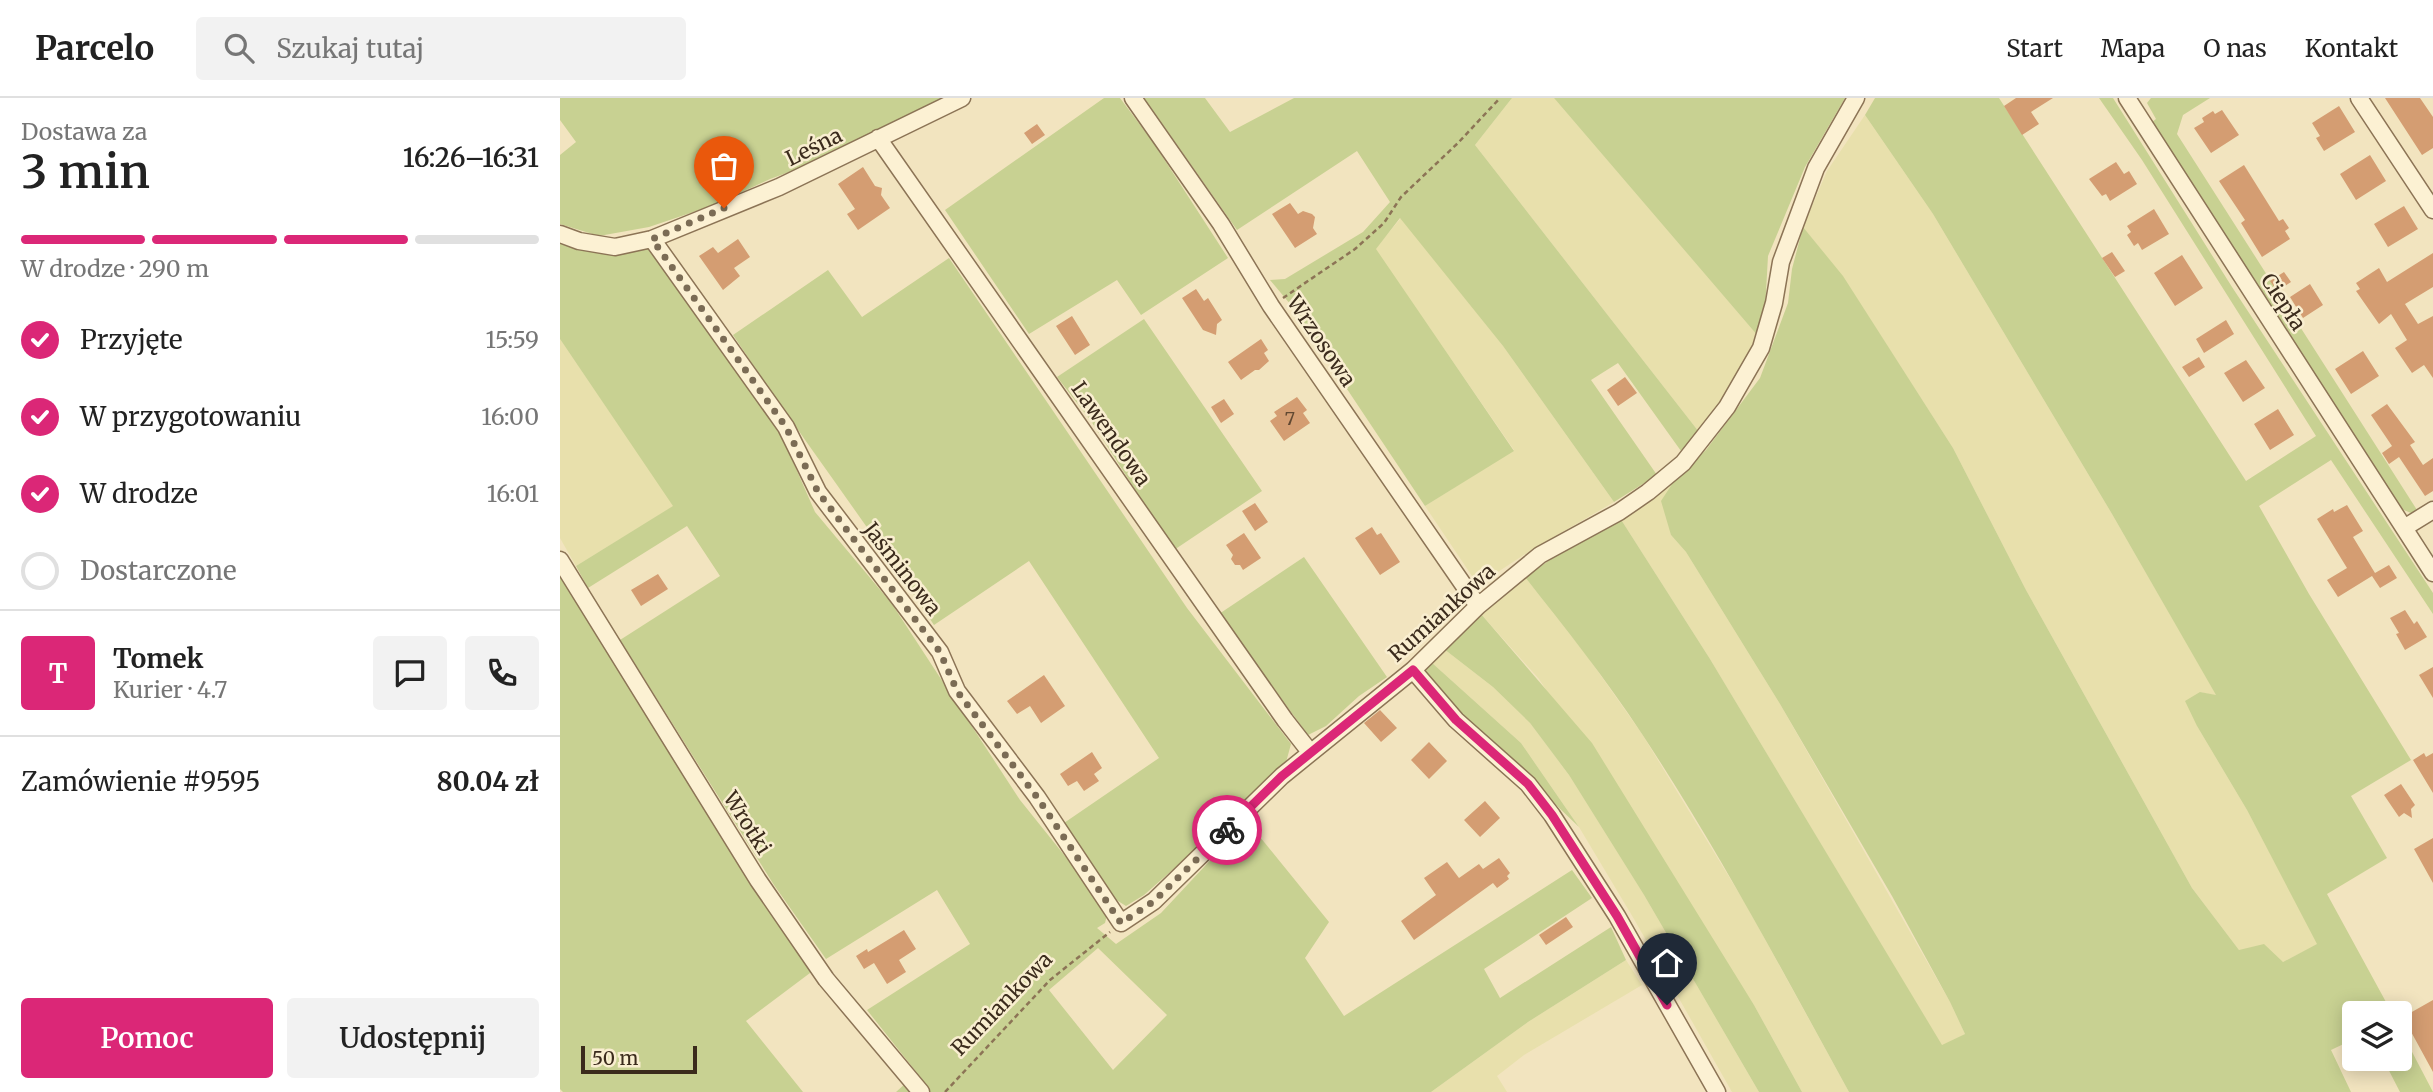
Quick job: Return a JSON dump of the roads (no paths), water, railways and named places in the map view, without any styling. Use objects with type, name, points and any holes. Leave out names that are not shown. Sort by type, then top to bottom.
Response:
[{"type":"street","name":"Leśna","points":[[560,234],[579,242],[615,247],[652,239],[779,187],[962,98]]},
{"type":"street","name":"Wrzosowa","points":[[1133,98],[1221,224],[1271,306],[1478,606]]},
{"type":"street","name":"Rumiankowa","points":[[1121,923],[1154,901],[1282,776],[1413,670],[1478,606],[1539,555],[1619,512],[1683,463],[1727,408],[1761,348],[1774,303],[1780,262],[1816,168],[1856,98]]},
{"type":"street","name":"Ciepła","points":[[2127,98],[2433,573]]},
{"type":"street","points":[[2358,98],[2433,210]]},
{"type":"street","name":"Lawendowa","points":[[878,138],[1310,752]]},
{"type":"street","name":"Jaśminowa","points":[[652,239],[786,427],[818,492],[940,652],[957,691],[1037,797],[1121,923]]},
{"type":"street","points":[[2404,528],[2433,510]]},
{"type":"street","name":"Wrotki","points":[[560,560],[790,928],[826,979],[921,1092]]},
{"type":"street","points":[[1413,670],[1456,720],[1528,784],[1552,815],[1617,916],[1717,1092]]}]
